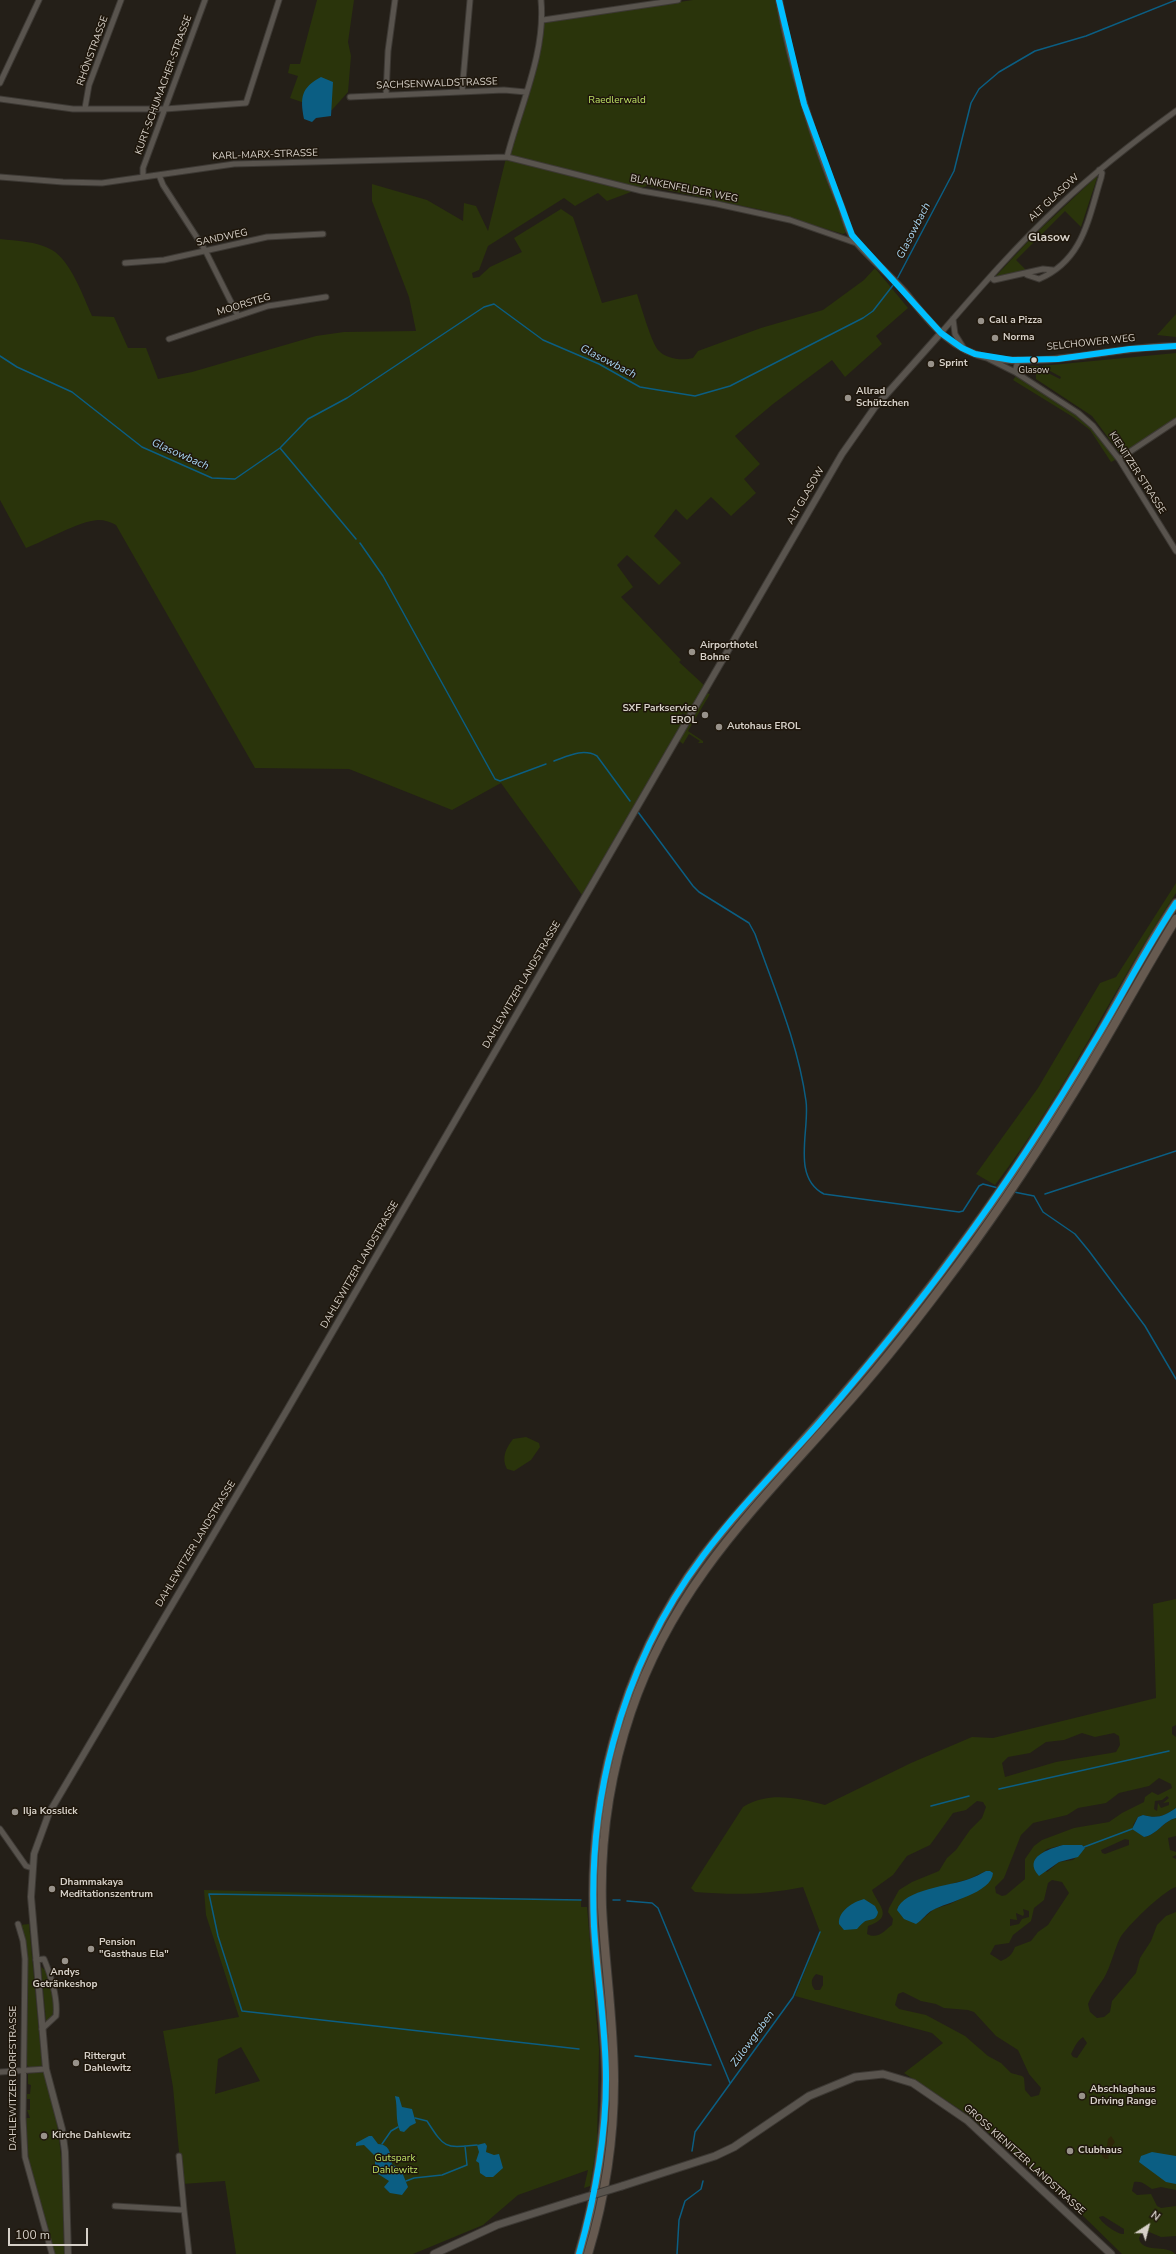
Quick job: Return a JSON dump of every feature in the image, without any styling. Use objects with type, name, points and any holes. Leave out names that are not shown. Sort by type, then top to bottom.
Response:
[{"type":"highway","points":[[579,2254],[596,2188],[605,2110],[604,2028],[594,1926],[593,1878],[596,1835],[607,1765],[630,1689],[661,1623],[701,1558],[751,1498],[888,1342],[938,1277],[1006,1183],[1059,1100],[1176,903]]},
{"type":"highway","points":[[588,2254],[602,2201],[608,2166],[614,2091],[613,2040],[602,1903],[603,1856],[606,1819],[621,1745],[643,1680],[674,1616],[710,1562],[741,1522],[841,1411],[896,1346],[943,1285],[1005,1199],[1069,1101],[1176,919]]},
{"type":"main road","name":"GROSS KIENITZER LANDSTRASSE","points":[[434,2254],[497,2225],[715,2156],[734,2147],[809,2096],[855,2077],[883,2074],[913,2083],[967,2120],[1111,2254]]},
{"type":"street","points":[[0,83],[39,0]]},
{"type":"street","name":"RHÖNSTRASSE","points":[[85,108],[89,85],[121,0]]},
{"type":"street","name":"KURT-SCHUMACHER-STRASSE","points":[[143,177],[143,168],[205,0]]},
{"type":"street","points":[[0,99],[73,108],[165,109],[246,103],[279,0]]},
{"type":"street","points":[[386,94],[388,51],[395,0]]},
{"type":"street","points":[[462,92],[470,0]]},
{"type":"street","points":[[507,157],[539,46],[543,20],[541,0]]},
{"type":"street","points":[[543,20],[678,0]]},
{"type":"street","points":[[779,0],[805,110],[832,184],[856,242],[898,284],[940,334]]},
{"type":"street","name":"SACHSENWALDSTRASSE","points":[[350,97],[386,94],[504,90],[526,92]]},
{"type":"street","name":"ALT GLASOW","points":[[671,748],[844,451],[875,407],[1030,234],[1099,170],[1176,111]]},
{"type":"street","name":"BLANKENFELDER WEG","points":[[507,157],[642,191],[717,204],[783,218],[816,227],[856,242]]},
{"type":"street","name":"KARL-MARX-STRASSE","points":[[0,177],[69,183],[102,183],[234,164],[507,157]]},
{"type":"street","points":[[991,277],[994,280],[1027,274],[1039,279],[1048,275],[1071,256],[1083,235],[1101,178],[1102,173],[1099,170]]},
{"type":"street","points":[[159,175],[162,185],[205,250],[238,316]]},
{"type":"street","name":"SANDWEG","points":[[125,263],[164,260],[267,237],[323,234]]},
{"type":"street","name":"MOORSTEG","points":[[169,339],[268,306],[326,297]]},
{"type":"street","points":[[954,319],[955,334],[963,347]]},
{"type":"street","name":"SELCHOWER WEG","points":[[940,334],[963,347],[987,357],[1018,360],[1176,346]]},
{"type":"street","name":"KIENITZER STRASSE","points":[[987,357],[1015,372],[1088,420],[1119,459],[1176,551]]},
{"type":"street","points":[[1015,372],[1018,360]]},
{"type":"street","points":[[1119,459],[1176,421]]},
{"type":"street","name":"DAHLEWITZER LANDSTRASSE","points":[[32,1868],[43,1825],[61,1790],[287,1410],[671,748]]},
{"type":"street","points":[[0,1829],[26,1866],[32,1868],[31,1898],[46,2069],[64,2140],[68,2254]]},
{"type":"street","name":"DAHLEWITZER DORFSTRASSE","points":[[18,1924],[24,1949],[25,2157],[52,2254]]},
{"type":"street","points":[[36,1960],[44,1959],[50,1972],[57,2008],[56,2016],[42,2029]]},
{"type":"street","points":[[0,2072],[46,2069]]},
{"type":"street","points":[[178,2156],[189,2254]]},
{"type":"street","points":[[115,2206],[184,2210]]},
{"type":"green space","points":[[317,0],[354,0],[348,42],[351,56],[348,92],[332,110],[325,110],[290,98],[298,76],[288,73],[290,64],[300,64]]},
{"type":"green space","name":"Raedlerwald","points":[[693,0],[777,0],[786,44],[847,226],[847,232],[843,234],[762,210],[647,186],[607,201],[598,193],[575,206],[564,198],[488,246],[479,270],[472,273],[473,278],[479,277],[490,267],[522,252],[514,238],[561,209],[573,217],[602,303],[637,294],[655,346],[661,353],[670,357],[679,359],[693,358],[698,351],[761,328],[823,310],[864,280],[875,268],[908,308],[876,336],[882,344],[845,377],[832,360],[773,404],[735,436],[760,464],[744,479],[756,493],[731,516],[711,497],[687,520],[676,509],[654,536],[681,563],[659,585],[627,555],[617,565],[633,587],[621,597],[681,660],[679,662],[705,686],[687,716],[683,713],[679,719],[682,723],[582,895],[501,783],[452,810],[349,769],[255,768],[116,525],[103,520],[90,521],[72,527],[26,548],[0,500],[0,239],[40,245],[59,255],[71,270],[92,316],[114,317],[128,348],[146,348],[158,379],[192,372],[316,336],[344,332],[416,331],[409,297],[372,201],[372,184],[427,200],[463,221],[464,203],[476,206],[488,231],[506,158],[545,21]]},
{"type":"green space","points":[[1098,175],[1081,227],[1065,211],[1016,260],[1027,271],[999,277],[996,276],[1034,235]]},
{"type":"green space","points":[[1176,314],[1176,337],[1157,335]]},
{"type":"green space","points":[[1176,353],[1176,418],[1125,454],[1119,452],[1092,416],[1036,379],[1036,373],[1030,370],[1030,366],[1039,366],[1040,369],[1060,379],[1061,377],[1041,366]]},
{"type":"green space","points":[[1016,376],[1076,414],[1092,427],[1117,459],[1111,462],[1090,430],[1073,417],[1013,380]]},
{"type":"green space","points":[[706,693],[710,694],[688,731],[703,741],[703,743],[698,743],[700,741],[689,734],[683,744],[678,740]]},
{"type":"green space","points":[[1176,883],[1176,893],[1131,966],[1066,1078],[1020,1150],[995,1185],[976,1174],[1038,1088],[1100,983],[1116,977]]},
{"type":"green space","points":[[526,1437],[539,1443],[540,1447],[531,1460],[514,1471],[507,1469],[504,1457],[508,1446],[513,1439]]},
{"type":"green space","points":[[1176,1599],[1176,1725],[1172,1727],[1172,1734],[1176,1737],[1176,1808],[1157,1817],[1143,1815],[1138,1817],[1133,1825],[1144,1837],[1153,1834],[1167,1822],[1176,1818],[1176,1836],[1168,1838],[1170,1850],[1176,1852],[1176,1855],[1172,1857],[1176,1859],[1176,1887],[1154,1902],[1137,1918],[1120,1938],[1104,1978],[1088,2004],[1090,2012],[1097,2018],[1104,2017],[1110,2012],[1112,2001],[1136,1973],[1140,1958],[1151,1941],[1157,1925],[1166,1916],[1176,1912],[1176,2190],[1161,2187],[1152,2189],[1140,2182],[1134,2182],[1132,2191],[1137,2195],[1151,2194],[1157,2206],[1161,2208],[1176,2206],[1176,2236],[1161,2237],[1147,2231],[1141,2234],[1139,2238],[1144,2246],[1171,2251],[1175,2254],[1122,2254],[1073,2206],[967,2114],[904,2073],[943,2043],[932,2033],[795,1996],[820,1932],[803,1887],[775,1892],[736,1894],[695,1892],[691,1888],[743,1807],[753,1802],[773,1797],[784,1797],[825,1805],[911,1763],[972,1737],[993,1738],[1156,1698],[1153,1604]],"holes":[[[1082,1733],[1095,1737],[1114,1733],[1119,1736],[1120,1745],[1116,1752],[1056,1762],[1005,1777],[1002,1763],[1008,1757],[1030,1753],[1046,1742],[1064,1740]],[[1159,1778],[1171,1784],[1172,1788],[1158,1795],[1152,1792],[1145,1797],[1144,1802],[1122,1813],[1109,1822],[1074,1828],[1042,1840],[1034,1846],[1025,1859],[1025,1879],[1006,1895],[1002,1896],[996,1893],[995,1887],[1004,1878],[1021,1835],[1033,1823],[1067,1815],[1078,1808],[1106,1803],[1119,1793],[1149,1786]],[[1167,1796],[1169,1798],[1163,1803],[1169,1802],[1169,1805],[1161,1808],[1158,1803],[1157,1811],[1154,1809],[1155,1801],[1162,1800]],[[977,1801],[983,1802],[986,1807],[982,1818],[970,1830],[956,1850],[947,1858],[939,1871],[912,1882],[899,1890],[888,1912],[893,1919],[892,1925],[878,1935],[871,1936],[867,1934],[868,1926],[881,1919],[883,1915],[872,1890],[893,1875],[907,1856],[930,1845],[953,1813],[966,1810]],[[1125,1839],[1129,1840],[1129,1845],[1105,1854],[1102,1853],[1101,1850]],[[1063,1845],[1082,1845],[1085,1848],[1073,1860],[1059,1862],[1047,1872],[1035,1859],[1047,1849]],[[986,1871],[970,1894],[950,1904],[934,1909],[919,1922],[915,1894],[969,1879]],[[1052,1880],[1062,1882],[1069,1893],[1048,1925],[1038,1932],[1031,1941],[1015,1947],[1011,1954],[1003,1960],[1001,1961],[990,1954],[995,1945],[1009,1943],[1013,1935],[1031,1921],[1034,1908],[1044,1900],[1048,1883]],[[1023,1909],[1029,1911],[1029,1917],[1022,1919],[1019,1924],[1010,1926],[1010,1919],[1017,1920],[1016,1913],[1023,1916]],[[816,1974],[823,1976],[823,1985],[820,1990],[815,1990],[812,1986],[812,1980]],[[903,1992],[921,2001],[936,2004],[944,2008],[974,2012],[996,2036],[1018,2050],[1029,2074],[1041,2088],[1039,2095],[1031,2097],[1025,2090],[1024,2078],[1022,2076],[1011,2073],[1001,2063],[988,2056],[965,2036],[926,2015],[899,2009],[895,2005],[898,1994]],[[1083,2037],[1087,2043],[1077,2058],[1073,2057],[1071,2054],[1077,2043]],[[1103,2216],[1124,2229],[1124,2234],[1121,2234],[1102,2222],[1099,2217]]]},
{"type":"green space","name":"Gutspark Dahlewitz","points":[[204,1890],[581,1900],[581,1907],[587,1907],[599,2049],[597,2143],[590,2186],[584,2188],[588,2170],[518,2195],[483,2225],[413,2254],[236,2254],[225,2181],[182,2184],[173,2087],[163,2031],[239,2017],[206,1915]],"holes":[[[241,2047],[260,2081],[215,2094],[218,2059]]]},
{"type":"green space","points":[[29,1924],[42,2065],[39,2067],[30,2068],[26,2064],[26,1989],[20,1925]]},
{"type":"green space","points":[[41,1967],[48,1972],[55,2006],[51,2019],[46,2021]]},
{"type":"green space","points":[[43,2071],[50,2093],[59,2138],[63,2184],[64,2254],[54,2254],[29,2167],[26,2118],[30,2118],[27,2110],[30,2110],[30,2099],[27,2099],[27,2094],[30,2094],[31,2085],[28,2084],[28,2074]]},
{"type":"sand","points":[[1111,2136],[1115,2142],[1110,2149],[1108,2159],[1105,2159],[1102,2156],[1102,2150],[1107,2147],[1108,2139]]},
{"type":"water","points":[[321,77],[333,82],[331,116],[316,118],[312,122],[304,119],[302,99],[309,85]]},
{"type":"water","points":[[1176,1808],[1176,1818],[1167,1822],[1149,1836],[1144,1837],[1132,1829],[1138,1817],[1143,1815],[1157,1817]]},
{"type":"water","points":[[1063,1845],[1082,1845],[1085,1848],[1078,1857],[1059,1862],[1039,1876],[1035,1869],[1035,1859],[1039,1855],[1051,1849]]},
{"type":"water","points":[[986,1871],[993,1873],[991,1880],[985,1886],[968,1896],[931,1911],[916,1924],[904,1919],[897,1910],[901,1903],[908,1897],[928,1889],[969,1879]]},
{"type":"water","points":[[864,1899],[875,1906],[878,1912],[876,1917],[864,1922],[857,1929],[844,1930],[839,1924],[841,1915],[855,1902]]},
{"type":"water","points":[[395,2096],[399,2097],[402,2107],[412,2109],[416,2123],[404,2132],[400,2131],[398,2127]]},
{"type":"water","points":[[369,2136],[372,2136],[378,2144],[388,2148],[392,2164],[402,2172],[408,2187],[402,2195],[390,2193],[384,2187],[389,2181],[375,2172],[375,2156],[364,2145],[356,2146],[356,2143]]},
{"type":"water","points":[[485,2143],[487,2146],[486,2152],[494,2155],[499,2154],[503,2168],[493,2177],[486,2177],[480,2173],[479,2163],[476,2161],[479,2152],[477,2145]]},
{"type":"water","points":[[1152,2152],[1176,2156],[1176,2184],[1166,2182],[1139,2162],[1141,2156]]},
{"type":"waterway","name":"Glasowbach","points":[[896,281],[954,171],[971,103],[979,89],[999,72],[1035,51],[1086,36],[1176,0]]},
{"type":"waterway","name":"Glasowbach","points":[[0,356],[17,367],[72,392],[142,447],[212,478],[235,479],[280,448],[308,419],[347,398],[484,307],[494,304],[543,340],[599,364],[640,387],[695,396],[730,386],[863,318],[873,311],[894,284]]},
{"type":"waterway","points":[[280,448],[356,539]]},
{"type":"waterway","points":[[360,543],[383,576],[495,779],[500,781],[546,764]]},
{"type":"waterway","points":[[554,761],[570,755],[581,753],[597,756],[630,801]]},
{"type":"waterway","points":[[638,812],[693,886],[699,892],[749,923],[755,934],[785,1016],[802,1079],[807,1113],[804,1152],[805,1165],[808,1176],[814,1186],[824,1194],[959,1212],[963,1211],[979,1186],[983,1184],[998,1188]]},
{"type":"waterway","points":[[1045,1194],[1176,1151]]},
{"type":"waterway","points":[[1014,1192],[1034,1196],[1043,1212],[1075,1234],[1145,1326],[1176,1379]]},
{"type":"waterway","points":[[999,1789],[1169,1751]]},
{"type":"waterway","points":[[931,1806],[969,1796]]},
{"type":"waterway","points":[[1084,1847],[1132,1829]]},
{"type":"waterway","points":[[579,2049],[242,2011],[218,1936],[209,1894],[581,1900]]},
{"type":"waterway","points":[[613,1900],[620,1900]]},
{"type":"waterway","points":[[627,1901],[652,1903],[658,1908],[730,2083]]},
{"type":"waterway","name":"Zülowgraben","points":[[692,2151],[695,2132],[793,1997],[820,1932]]},
{"type":"waterway","points":[[635,2056],[711,2065]]},
{"type":"waterway","points":[[415,2118],[427,2121],[442,2142],[447,2145],[477,2145]]},
{"type":"waterway","points":[[382,2144],[391,2131],[398,2127]]},
{"type":"waterway","points":[[406,2181],[414,2178],[442,2175],[467,2165],[465,2146]]},
{"type":"waterway","name":"Zülowgraben","points":[[677,2254],[679,2220],[685,2201],[701,2189],[703,2181]]},
{"type":"transit line","points":[[779,0],[804,104],[852,235],[941,333],[962,348],[975,354],[1012,360],[1058,359],[1130,349],[1176,346]]},
{"type":"transit line","points":[[579,2254],[595,2189],[602,2146],[606,2079],[605,2041],[595,1945],[593,1903],[596,1833],[607,1765],[620,1718],[638,1669],[674,1599],[703,1556],[730,1522],[854,1382],[922,1298],[973,1229],[1027,1150],[1061,1096],[1104,1025],[1154,937],[1176,903]]},
{"type":"place","name":"Call a Pizza","points":[[981,321]]},
{"type":"place","name":"Norma","points":[[995,338]]},
{"type":"place","name":"Glasow","points":[[1034,360]]},
{"type":"place","name":"Sprint","points":[[931,364]]},
{"type":"place","name":"Allrad Schützchen","points":[[848,398]]},
{"type":"place","name":"Airporthotel Bohne","points":[[692,652]]},
{"type":"place","name":"SXF Parkservice EROL","points":[[705,715]]},
{"type":"place","name":"Autohaus EROL","points":[[719,727]]},
{"type":"place","name":"Ilja Kosslick","points":[[15,1812]]},
{"type":"place","name":"Dhammakaya Meditationszentrum","points":[[52,1889]]},
{"type":"place","name":"Pension \"Gasthaus Ela\"","points":[[91,1949]]},
{"type":"place","name":"Andys Getränkeshop","points":[[65,1961]]},
{"type":"place","name":"Rittergut Dahlewitz","points":[[76,2063]]},
{"type":"place","name":"Abschlaghaus Driving Range","points":[[1082,2096]]},
{"type":"place","name":"Kirche Dahlewitz","points":[[44,2136]]},
{"type":"place","name":"Clubhaus","points":[[1070,2151]]},
{"type":"district","name":"Glasow","points":[[1049,238]]}]
